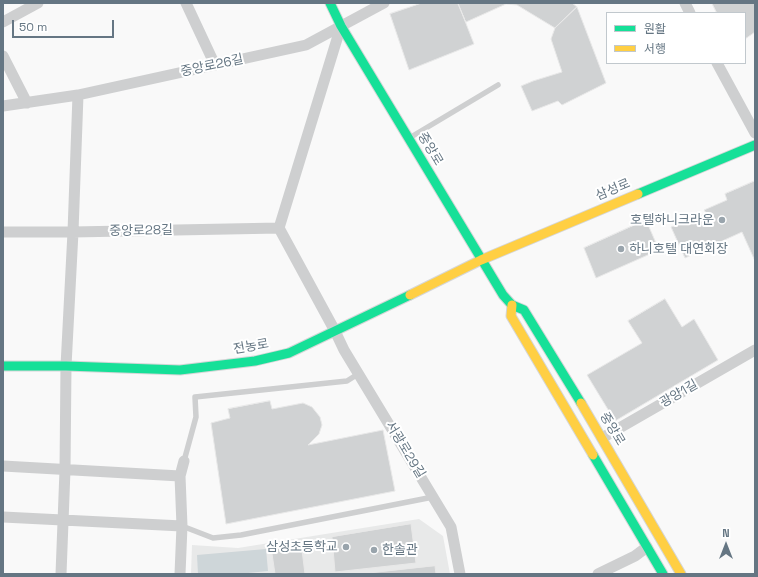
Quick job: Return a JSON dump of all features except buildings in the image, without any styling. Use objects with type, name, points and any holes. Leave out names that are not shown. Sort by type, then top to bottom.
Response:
[{"type":"main road","name":"중앙로","points":[[330,3],[341,26],[481,260],[503,295],[512,305],[524,310],[602,438],[681,574]]},
{"type":"main road","name":"삼성로","points":[[481,260],[753,148]]},
{"type":"main road","name":"전농로","points":[[3,366],[66,366],[180,370],[255,361],[289,354],[481,260]]},
{"type":"main road","name":"중앙로","points":[[512,305],[511,316],[663,574]]},
{"type":"street","points":[[3,22],[38,3]]},
{"type":"street","points":[[186,3],[215,65]]},
{"type":"street","name":"중앙로26길","points":[[3,106],[78,95],[306,45],[384,3]]},
{"type":"street","points":[[685,3],[690,12]]},
{"type":"street","points":[[335,331],[279,228],[341,26]]},
{"type":"street","points":[[3,56],[27,103]]},
{"type":"street","points":[[718,64],[755,133]]},
{"type":"street","points":[[61,574],[65,470],[66,366],[78,95]]},
{"type":"street","name":"중앙로28길","points":[[3,232],[279,228]]},
{"type":"street","name":"서광로29길","points":[[335,331],[358,374],[451,527],[460,574]]},
{"type":"street","name":"광양1길","points":[[602,438],[755,350]]},
{"type":"street","points":[[180,574],[182,526],[180,476],[184,461]]},
{"type":"street","points":[[3,466],[180,476]]},
{"type":"street","points":[[3,517],[182,526]]},
{"type":"street","points":[[601,573],[635,556],[647,547]]},
{"type":"lane","points":[[409,138],[498,85]]},
{"type":"lane","points":[[184,461],[196,417],[195,397],[347,381],[358,374]]},
{"type":"lane","points":[[182,526],[213,538],[241,535],[433,496]]},
{"type":"shaded area","name":"삼성초등학교","points":[[419,519],[443,536],[450,574],[191,574],[192,545],[238,548]]},
{"type":"shaded area","points":[[266,549],[268,571],[238,574],[198,574],[197,555]]},
{"type":"traffic: fast","points":[[330,3],[341,26],[503,295],[512,305],[524,310],[581,403]]},
{"type":"traffic: fast","points":[[638,194],[755,145]]},
{"type":"traffic: fast","points":[[3,366],[66,366],[180,370],[255,361],[289,353],[410,295]]},
{"type":"traffic: fast","points":[[593,455],[663,574]]},
{"type":"traffic: slow","points":[[410,295],[481,260],[638,194]]},
{"type":"traffic: slow","points":[[512,305],[511,316],[593,455]]},
{"type":"traffic: slow","points":[[581,403],[681,574]]},
{"type":"place","name":"호텔하니크라운","points":[[722,220]]},
{"type":"place","name":"하니호텔 대연회장","points":[[621,249]]},
{"type":"place","name":"삼성초등학교","points":[[346,547]]},
{"type":"place","name":"한솔관","points":[[374,550]]}]
